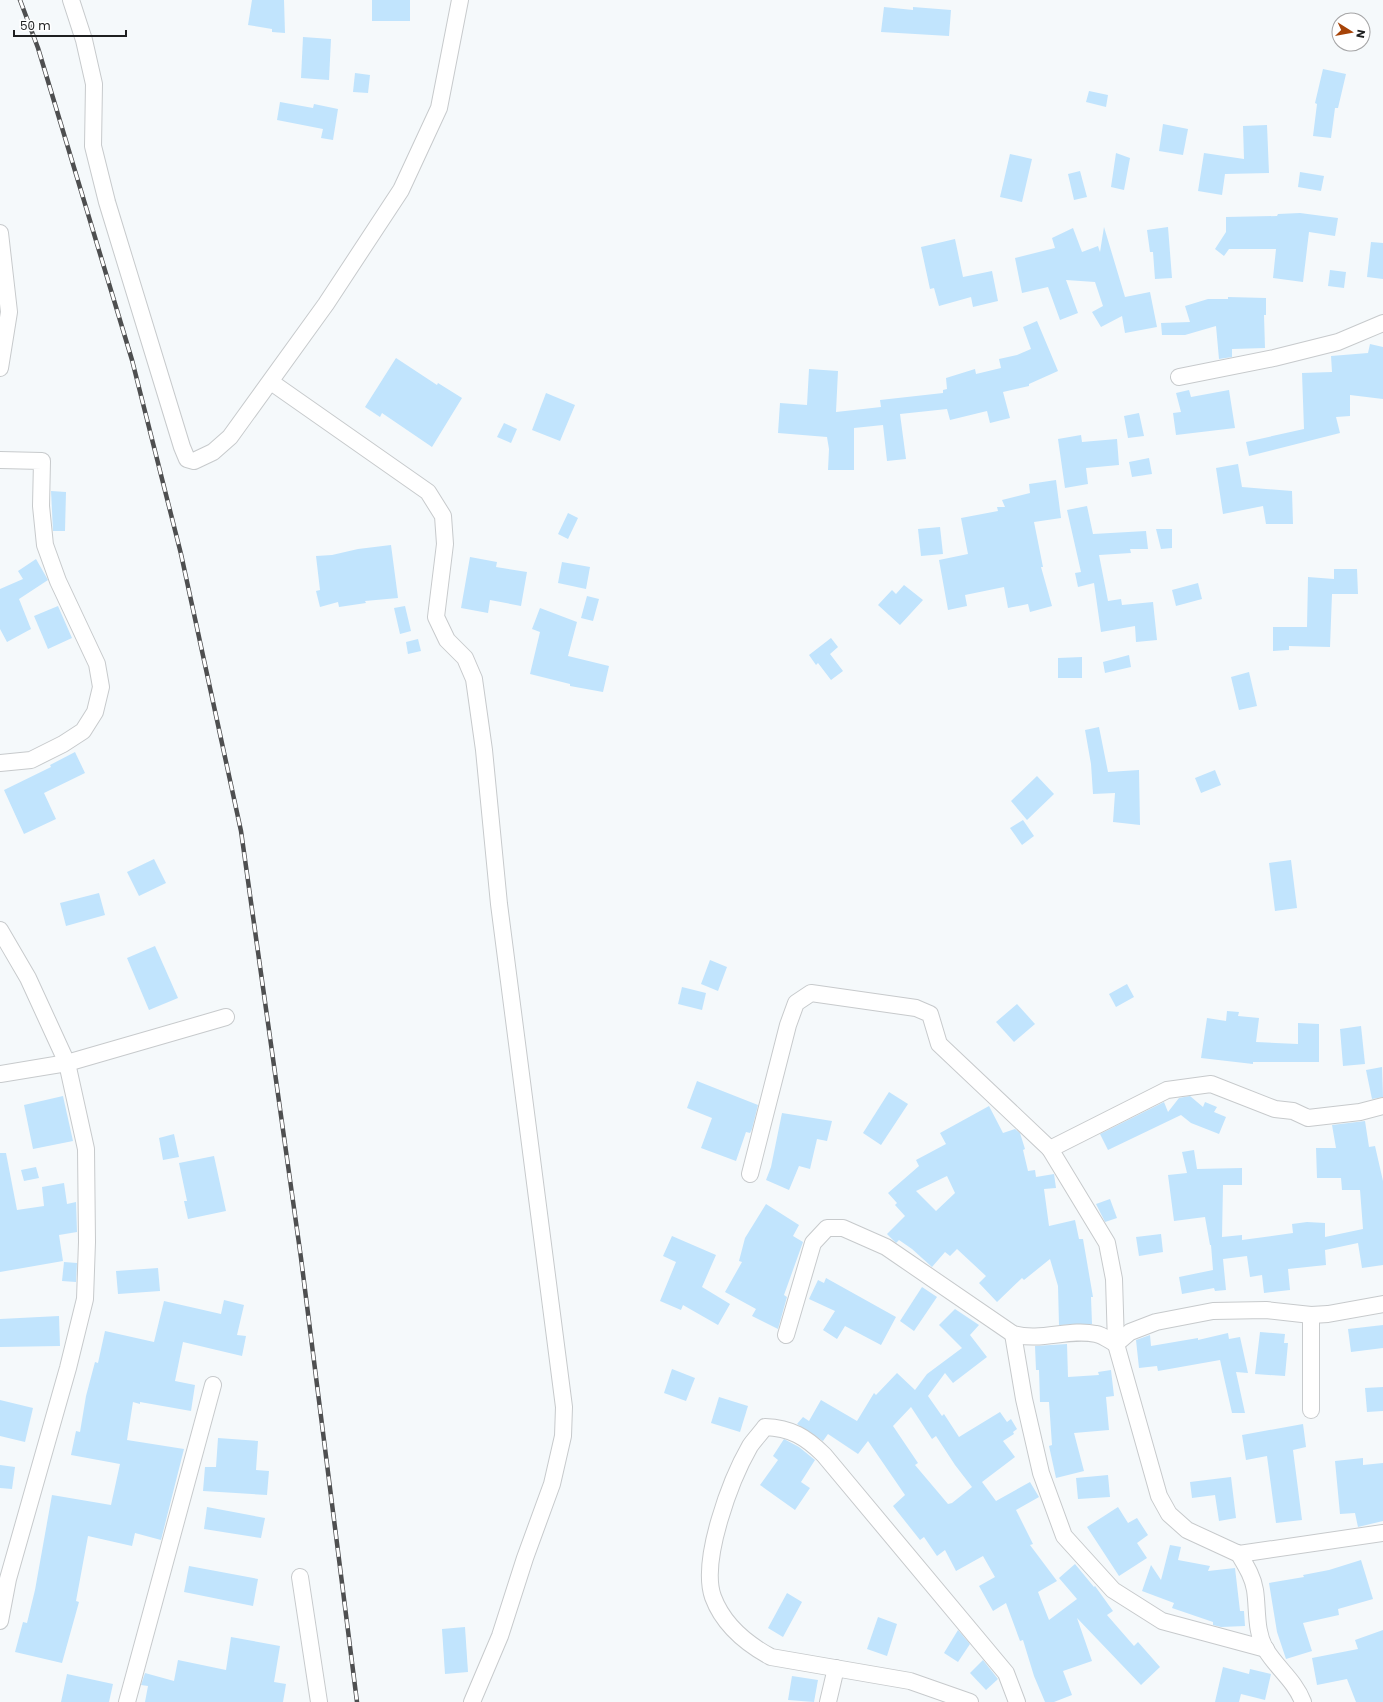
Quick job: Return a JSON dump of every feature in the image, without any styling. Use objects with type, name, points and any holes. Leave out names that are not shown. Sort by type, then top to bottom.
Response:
[{"type":"street","points":[[71,0],[84,40],[94,84],[93,146],[107,202],[187,459],[194,461],[213,452],[230,437],[326,304],[401,190],[439,108],[460,0]]},
{"type":"street","points":[[0,233],[9,312],[0,368]]},
{"type":"street","points":[[1179,377],[1274,358],[1338,342],[1383,323]]},
{"type":"street","points":[[271,382],[428,492],[443,516],[445,544],[436,617],[447,640],[465,658],[474,679],[484,750],[499,904],[564,1407],[563,1436],[552,1484],[525,1558],[500,1636],[472,1702]]},
{"type":"street","points":[[0,460],[42,461],[41,506],[45,545],[58,580],[97,664],[100,687],[95,712],[83,731],[63,744],[32,760],[0,763]]},
{"type":"street","points":[[0,930],[28,978],[67,1063],[86,1150],[87,1242],[85,1299],[68,1368],[8,1579],[0,1621]]},
{"type":"street","points":[[750,1174],[796,1003],[811,993],[916,1008],[930,1014],[939,1044],[1050,1149],[1107,1243],[1114,1280],[1116,1344],[1159,1496],[1169,1514],[1187,1530],[1239,1554],[1383,1533]]},
{"type":"street","points":[[0,1074],[67,1063],[226,1017]]},
{"type":"street","points":[[1050,1149],[1167,1090],[1211,1084],[1275,1109],[1293,1111],[1308,1118],[1360,1112],[1383,1106]]},
{"type":"street","points":[[786,1335],[813,1243],[827,1228],[844,1228],[886,1247],[1013,1334],[1027,1338],[1085,1332],[1098,1334],[1116,1344]]},
{"type":"street","points":[[1116,1344],[1130,1332],[1156,1322],[1213,1311],[1266,1310],[1312,1315],[1328,1314],[1383,1304]]},
{"type":"street","points":[[1311,1410],[1312,1315]]},
{"type":"street","points":[[1013,1334],[1024,1399],[1041,1473],[1064,1536],[1113,1590],[1162,1621],[1266,1650]]},
{"type":"street","points":[[127,1702],[213,1386]]},
{"type":"street","points":[[970,1702],[910,1681],[771,1657],[754,1648],[736,1632],[713,1597],[710,1565],[726,1502],[736,1474],[751,1445],[766,1427],[795,1432],[810,1442],[824,1455],[1006,1673],[1017,1702]]},
{"type":"street","points":[[1239,1554],[1251,1574],[1255,1590],[1259,1632],[1266,1650],[1289,1678],[1302,1702]]},
{"type":"street","points":[[300,1578],[319,1702]]},
{"type":"street","points":[[828,1702],[836,1668]]},
{"type":"building","points":[[252,0],[284,0],[285,33],[272,32],[272,29],[248,25]]},
{"type":"building","points":[[372,0],[410,0],[410,21],[372,21]]},
{"type":"building","points":[[884,7],[913,10],[913,7],[951,10],[949,36],[881,32]]},
{"type":"building","points":[[303,37],[331,39],[329,80],[301,78]]},
{"type":"building","points":[[1323,69],[1346,74],[1338,108],[1335,108],[1331,138],[1313,136],[1317,104],[1315,103]]},
{"type":"building","points":[[355,73],[370,75],[368,93],[353,92]]},
{"type":"building","points":[[1089,91],[1108,95],[1106,107],[1086,102]]},
{"type":"building","points":[[280,102],[313,108],[314,104],[338,109],[333,140],[321,138],[323,129],[277,120]]},
{"type":"building","points":[[1163,124],[1188,129],[1183,155],[1159,151]]},
{"type":"building","points":[[1267,125],[1269,173],[1225,174],[1222,195],[1198,191],[1204,153],[1244,159],[1243,126]]},
{"type":"building","points":[[1116,153],[1130,158],[1124,190],[1111,187]]},
{"type":"building","points":[[1010,154],[1032,159],[1022,202],[1000,197]]},
{"type":"building","points":[[1080,171],[1087,197],[1074,200],[1068,174]]},
{"type":"building","points":[[1300,172],[1324,176],[1321,191],[1298,187]]},
{"type":"building","points":[[1300,213],[1338,218],[1335,236],[1309,232],[1303,282],[1273,278],[1276,249],[1229,249],[1224,256],[1215,249],[1226,232],[1226,217],[1277,216],[1278,214]]},
{"type":"building","points":[[1104,227],[1125,297],[1150,292],[1157,327],[1125,333],[1122,316],[1101,327],[1092,312],[1103,306],[1095,282],[1066,280],[1078,313],[1060,320],[1048,287],[1022,293],[1015,258],[1055,248],[1052,238],[1073,228],[1082,252],[1098,246],[1100,252]]},
{"type":"building","points":[[1168,227],[1172,278],[1155,279],[1153,252],[1150,252],[1147,230]]},
{"type":"building","points":[[955,239],[963,277],[992,271],[998,301],[973,307],[971,297],[939,306],[934,288],[930,289],[921,247]]},
{"type":"building","points":[[1371,242],[1383,243],[1383,279],[1367,277]]},
{"type":"building","points":[[1330,270],[1346,272],[1344,288],[1328,286]]},
{"type":"building","points":[[1228,297],[1266,298],[1266,315],[1264,315],[1265,348],[1232,349],[1232,357],[1219,359],[1216,326],[1185,335],[1162,335],[1161,323],[1190,322],[1185,306],[1208,299],[1228,299]]},
{"type":"building","points":[[1037,321],[1058,371],[1029,384],[1029,386],[1003,392],[1010,418],[990,423],[987,411],[950,420],[947,409],[900,414],[906,459],[887,461],[883,425],[854,428],[854,470],[828,470],[829,449],[827,437],[778,433],[780,403],[807,405],[809,369],[838,371],[836,412],[881,407],[880,400],[943,393],[943,390],[947,389],[946,378],[975,369],[976,374],[1001,368],[999,359],[1017,355],[1031,349],[1023,327]]},
{"type":"building","points":[[1370,344],[1383,347],[1383,399],[1350,395],[1350,416],[1336,417],[1340,433],[1249,456],[1246,442],[1304,429],[1302,373],[1332,372],[1331,356],[1368,353]]},
{"type":"building","points":[[396,358],[437,385],[438,383],[462,398],[432,447],[382,413],[380,417],[365,407]]},
{"type":"building","points":[[1189,390],[1191,397],[1229,390],[1235,428],[1176,435],[1173,413],[1181,412],[1176,393]]},
{"type":"building","points":[[546,393],[575,405],[560,441],[532,430]]},
{"type":"building","points":[[1139,413],[1144,436],[1128,438],[1124,416]]},
{"type":"building","points":[[504,423],[517,429],[511,443],[497,437]]},
{"type":"building","points":[[1081,435],[1082,442],[1117,439],[1119,465],[1086,468],[1088,484],[1065,488],[1058,439]]},
{"type":"building","points":[[1149,458],[1152,474],[1132,477],[1129,462]]},
{"type":"building","points":[[1238,464],[1242,487],[1292,491],[1293,524],[1266,524],[1263,506],[1223,514],[1216,468]]},
{"type":"building","points":[[1056,480],[1061,518],[1034,522],[1043,567],[1041,567],[1052,606],[1030,612],[1028,604],[1008,608],[1004,587],[965,595],[967,606],[948,610],[939,560],[968,554],[961,518],[998,511],[997,507],[1005,507],[1002,500],[1030,493],[1029,484]]},
{"type":"building","points":[[51,491],[66,492],[65,531],[53,531]]},
{"type":"building","points":[[1087,506],[1093,534],[1146,531],[1148,549],[1130,549],[1131,553],[1099,555],[1108,601],[1121,599],[1122,605],[1153,602],[1157,640],[1136,642],[1135,626],[1101,632],[1094,583],[1078,587],[1075,573],[1081,572],[1067,510]]},
{"type":"building","points":[[568,513],[578,518],[568,539],[558,534]]},
{"type":"building","points":[[940,527],[943,554],[921,556],[918,529]]},
{"type":"building","points":[[1156,529],[1172,529],[1172,548],[1161,549]]},
{"type":"building","points":[[391,545],[398,598],[365,601],[366,603],[339,607],[338,602],[320,607],[316,591],[320,590],[316,556],[332,555],[358,549]]},
{"type":"building","points":[[470,557],[497,562],[496,567],[527,572],[521,606],[490,600],[488,613],[461,608]]},
{"type":"building","points":[[36,559],[48,580],[19,599],[31,629],[7,642],[0,629],[0,589],[23,579],[18,571]]},
{"type":"building","points":[[562,562],[590,567],[586,589],[558,583]]},
{"type":"building","points":[[1334,569],[1357,569],[1358,594],[1332,594],[1330,647],[1289,646],[1289,650],[1273,651],[1273,627],[1307,627],[1308,577],[1334,579]]},
{"type":"building","points":[[1198,583],[1202,599],[1176,606],[1172,590]]},
{"type":"building","points":[[904,585],[923,600],[900,625],[878,605],[892,590],[896,594]]},
{"type":"building","points":[[587,596],[599,599],[593,621],[581,618]]},
{"type":"building","points":[[58,606],[72,638],[48,649],[34,616]]},
{"type":"building","points":[[405,606],[411,631],[400,634],[394,608]]},
{"type":"building","points":[[540,608],[577,622],[568,656],[609,666],[603,692],[570,686],[570,684],[530,674],[540,632],[532,629]]},
{"type":"building","points":[[831,638],[838,647],[830,654],[843,671],[831,680],[818,663],[816,665],[809,655]]},
{"type":"building","points":[[418,639],[421,651],[408,654],[406,642]]},
{"type":"building","points":[[1129,655],[1131,667],[1105,673],[1103,662]]},
{"type":"building","points":[[1082,657],[1082,678],[1058,678],[1058,658]]},
{"type":"building","points":[[1249,672],[1257,706],[1239,710],[1231,677]]},
{"type":"building","points":[[1099,727],[1108,772],[1139,770],[1140,825],[1113,822],[1115,793],[1093,794],[1091,764],[1085,730]]},
{"type":"building","points":[[75,752],[85,773],[44,793],[56,819],[24,834],[4,790],[51,767],[50,765]]},
{"type":"building","points":[[1215,770],[1221,785],[1201,793],[1195,778]]},
{"type":"building","points":[[1037,776],[1054,794],[1027,820],[1011,801]]},
{"type":"building","points":[[1023,820],[1034,836],[1022,845],[1010,828]]},
{"type":"building","points":[[154,859],[166,883],[139,896],[127,872]]},
{"type":"building","points":[[1291,860],[1297,908],[1275,911],[1269,863]]},
{"type":"building","points":[[99,893],[105,915],[66,926],[60,903]]},
{"type":"building","points":[[155,946],[178,998],[149,1010],[127,958]]},
{"type":"building","points":[[710,960],[727,967],[718,991],[701,984]]},
{"type":"building","points":[[1127,984],[1134,997],[1116,1007],[1109,994]]},
{"type":"building","points":[[682,987],[706,993],[702,1010],[678,1004]]},
{"type":"building","points":[[1017,1004],[1035,1024],[1014,1042],[996,1022]]},
{"type":"building","points":[[1227,1011],[1239,1012],[1238,1016],[1259,1018],[1256,1042],[1298,1044],[1298,1023],[1319,1024],[1319,1062],[1253,1062],[1253,1064],[1201,1058],[1207,1018],[1226,1021]]},
{"type":"building","points":[[1361,1026],[1365,1064],[1343,1066],[1340,1029]]},
{"type":"building","points":[[1382,1067],[1383,1097],[1372,1099],[1366,1070]]},
{"type":"building","points":[[697,1081],[758,1105],[752,1129],[750,1133],[746,1132],[736,1161],[701,1148],[712,1118],[687,1108]]},
{"type":"building","points":[[889,1092],[908,1104],[881,1145],[863,1133]]},
{"type":"building","points":[[63,1096],[73,1141],[33,1149],[24,1105]]},
{"type":"building","points":[[1190,1096],[1203,1107],[1205,1102],[1217,1107],[1214,1112],[1226,1117],[1219,1134],[1191,1123],[1181,1115],[1108,1150],[1100,1134],[1164,1102],[1168,1112],[1179,1098]]},
{"type":"building","points":[[989,1106],[1003,1133],[1015,1129],[1020,1133],[1025,1149],[1023,1150],[1028,1171],[1035,1170],[1036,1177],[1054,1174],[1056,1188],[1044,1189],[1049,1226],[1075,1220],[1079,1239],[1083,1239],[1093,1297],[1091,1297],[1092,1324],[1059,1325],[1058,1286],[1050,1259],[1024,1280],[1022,1278],[997,1302],[979,1283],[986,1276],[957,1249],[950,1256],[945,1252],[932,1267],[912,1249],[899,1240],[896,1243],[887,1234],[905,1216],[895,1205],[897,1203],[888,1193],[919,1166],[916,1160],[946,1144],[940,1133]],"holes":[[[947,1176],[955,1193],[936,1211],[916,1191]]]},
{"type":"building","points":[[782,1113],[832,1121],[827,1141],[817,1139],[810,1169],[799,1166],[789,1190],[766,1180],[771,1167]]},
{"type":"building","points":[[1365,1121],[1369,1147],[1375,1146],[1383,1181],[1383,1265],[1362,1268],[1358,1243],[1325,1250],[1326,1265],[1288,1269],[1290,1290],[1264,1293],[1262,1275],[1250,1277],[1247,1256],[1223,1259],[1226,1290],[1215,1291],[1214,1288],[1182,1294],[1179,1277],[1213,1270],[1211,1245],[1205,1217],[1174,1221],[1168,1175],[1187,1173],[1182,1152],[1194,1150],[1197,1169],[1242,1168],[1242,1185],[1223,1185],[1222,1237],[1242,1235],[1242,1240],[1293,1233],[1292,1224],[1307,1222],[1325,1223],[1325,1237],[1363,1229],[1360,1190],[1342,1190],[1341,1178],[1317,1178],[1316,1148],[1336,1148],[1332,1125]]},
{"type":"building","points":[[174,1134],[179,1157],[163,1160],[159,1138]]},
{"type":"building","points":[[0,1153],[6,1153],[17,1210],[44,1206],[42,1187],[64,1183],[67,1204],[76,1202],[77,1232],[59,1235],[63,1261],[0,1272]]},
{"type":"building","points":[[214,1156],[226,1211],[188,1219],[184,1201],[187,1201],[179,1163]]},
{"type":"building","points":[[36,1167],[39,1178],[24,1181],[21,1170]]},
{"type":"building","points":[[1110,1199],[1117,1218],[1105,1222],[1096,1204]]},
{"type":"building","points":[[766,1204],[799,1225],[793,1236],[803,1242],[784,1295],[787,1297],[778,1329],[752,1316],[756,1309],[725,1292],[742,1262],[739,1261],[745,1238]]},
{"type":"building","points":[[1161,1234],[1163,1252],[1139,1256],[1136,1237]]},
{"type":"building","points":[[672,1236],[716,1255],[702,1287],[730,1304],[718,1325],[683,1305],[681,1310],[660,1301],[676,1262],[663,1256]]},
{"type":"building","points":[[64,1262],[77,1263],[76,1282],[62,1281]]},
{"type":"building","points":[[158,1268],[160,1291],[118,1294],[116,1271]]},
{"type":"building","points":[[826,1278],[896,1317],[881,1345],[845,1326],[837,1339],[823,1330],[835,1311],[809,1299],[818,1280],[824,1283]]},
{"type":"building","points":[[922,1287],[937,1297],[914,1331],[900,1321]]},
{"type":"building","points":[[224,1300],[244,1305],[237,1335],[246,1336],[242,1356],[183,1342],[175,1381],[195,1385],[191,1411],[133,1402],[127,1440],[184,1449],[161,1540],[135,1533],[132,1546],[88,1536],[76,1601],[79,1602],[62,1663],[15,1652],[23,1622],[27,1623],[35,1590],[52,1495],[111,1505],[120,1464],[71,1455],[76,1431],[80,1432],[86,1396],[95,1362],[98,1363],[105,1331],[154,1342],[164,1301],[221,1314]]},
{"type":"building","points":[[955,1309],[979,1325],[970,1335],[987,1357],[953,1383],[945,1373],[928,1396],[942,1416],[944,1414],[959,1437],[1000,1412],[1007,1422],[1011,1419],[1017,1429],[1013,1432],[1014,1434],[1003,1441],[1015,1457],[982,1482],[996,1501],[1030,1482],[1039,1497],[1016,1510],[1033,1544],[1030,1545],[1057,1581],[1038,1592],[1049,1620],[1077,1599],[1059,1578],[1075,1564],[1094,1587],[1095,1586],[1113,1611],[1107,1615],[1134,1646],[1138,1642],[1160,1667],[1141,1685],[1077,1618],[1092,1661],[1063,1671],[1072,1695],[1054,1702],[1045,1702],[1034,1676],[1023,1640],[1020,1641],[1006,1603],[993,1611],[979,1586],[995,1577],[983,1556],[956,1571],[945,1550],[937,1556],[924,1537],[920,1540],[893,1506],[905,1495],[868,1441],[858,1454],[828,1434],[823,1441],[797,1424],[803,1417],[809,1421],[821,1400],[857,1421],[874,1393],[876,1395],[897,1373],[915,1390],[927,1374],[962,1348],[939,1325]],"holes":[[[911,1407],[932,1439],[936,1436],[955,1465],[972,1487],[952,1503],[948,1504],[915,1465],[918,1463],[893,1426]]]},
{"type":"building","points":[[59,1316],[60,1346],[0,1347],[0,1319]]},
{"type":"building","points":[[1383,1325],[1383,1348],[1351,1352],[1348,1329]]},
{"type":"building","points":[[1260,1332],[1285,1334],[1284,1343],[1288,1343],[1285,1376],[1255,1374]]},
{"type":"building","points":[[1228,1333],[1229,1339],[1240,1337],[1248,1373],[1236,1372],[1245,1413],[1232,1413],[1220,1360],[1158,1371],[1157,1366],[1139,1368],[1136,1340],[1150,1335],[1151,1346],[1198,1338],[1198,1340]]},
{"type":"building","points":[[1067,1344],[1068,1377],[1099,1375],[1098,1372],[1111,1370],[1114,1396],[1106,1397],[1109,1430],[1074,1433],[1084,1471],[1056,1478],[1049,1446],[1052,1445],[1049,1402],[1040,1402],[1039,1370],[1036,1370],[1035,1346]]},
{"type":"building","points":[[672,1369],[695,1378],[686,1401],[664,1393]]},
{"type":"building","points":[[1383,1387],[1383,1411],[1367,1412],[1365,1388]]},
{"type":"building","points":[[719,1397],[748,1406],[740,1432],[711,1423]]},
{"type":"building","points":[[0,1400],[33,1408],[25,1442],[0,1436]]},
{"type":"building","points":[[1303,1424],[1306,1447],[1293,1450],[1302,1520],[1276,1523],[1267,1456],[1246,1460],[1242,1435]]},
{"type":"building","points":[[218,1438],[258,1441],[256,1470],[269,1471],[267,1495],[203,1491],[205,1467],[216,1467]]},
{"type":"building","points":[[784,1439],[799,1447],[815,1460],[801,1482],[810,1488],[795,1510],[760,1485],[778,1460],[773,1456]]},
{"type":"building","points":[[1363,1458],[1363,1465],[1383,1463],[1383,1521],[1358,1527],[1355,1513],[1340,1514],[1335,1461]]},
{"type":"building","points":[[0,1465],[15,1467],[12,1489],[0,1488]]},
{"type":"building","points":[[1108,1475],[1110,1497],[1078,1499],[1076,1478]]},
{"type":"building","points":[[1231,1477],[1236,1518],[1219,1521],[1215,1495],[1192,1498],[1190,1482]]},
{"type":"building","points":[[207,1507],[265,1518],[261,1538],[204,1529]]},
{"type":"building","points":[[1118,1507],[1128,1523],[1137,1518],[1148,1535],[1137,1543],[1147,1558],[1119,1576],[1087,1527]]},
{"type":"building","points":[[1170,1545],[1181,1547],[1178,1560],[1210,1566],[1208,1571],[1235,1568],[1240,1611],[1244,1611],[1245,1626],[1221,1627],[1213,1625],[1213,1622],[1172,1608],[1174,1603],[1142,1591],[1151,1565],[1161,1580]]},
{"type":"building","points":[[1361,1560],[1373,1599],[1338,1609],[1339,1615],[1303,1623],[1312,1651],[1286,1659],[1277,1632],[1269,1583],[1304,1577],[1303,1575],[1329,1570]]},
{"type":"building","points":[[189,1566],[258,1579],[253,1606],[184,1592]]},
{"type":"building","points":[[787,1593],[802,1602],[783,1637],[768,1628]]},
{"type":"building","points":[[878,1617],[897,1624],[887,1656],[867,1649]]},
{"type":"building","points":[[465,1627],[468,1672],[445,1674],[442,1629]]},
{"type":"building","points":[[958,1630],[970,1644],[958,1662],[944,1653]]},
{"type":"building","points":[[1383,1630],[1383,1702],[1356,1702],[1347,1679],[1317,1685],[1312,1658],[1358,1649],[1355,1640]]},
{"type":"building","points":[[231,1637],[280,1646],[274,1682],[286,1684],[283,1702],[145,1702],[148,1686],[141,1685],[145,1673],[174,1681],[178,1660],[226,1670]]},
{"type":"building","points":[[983,1660],[998,1679],[986,1690],[970,1673]]},
{"type":"building","points":[[1223,1667],[1249,1674],[1250,1669],[1271,1674],[1265,1700],[1241,1694],[1239,1702],[1215,1702]]},
{"type":"building","points":[[67,1674],[113,1684],[109,1702],[61,1702]]},
{"type":"building","points":[[792,1676],[818,1680],[814,1702],[788,1700]]},
{"type":"railway","points":[[20,0],[38,48],[132,360],[181,554],[241,831],[301,1258],[357,1702]]}]
